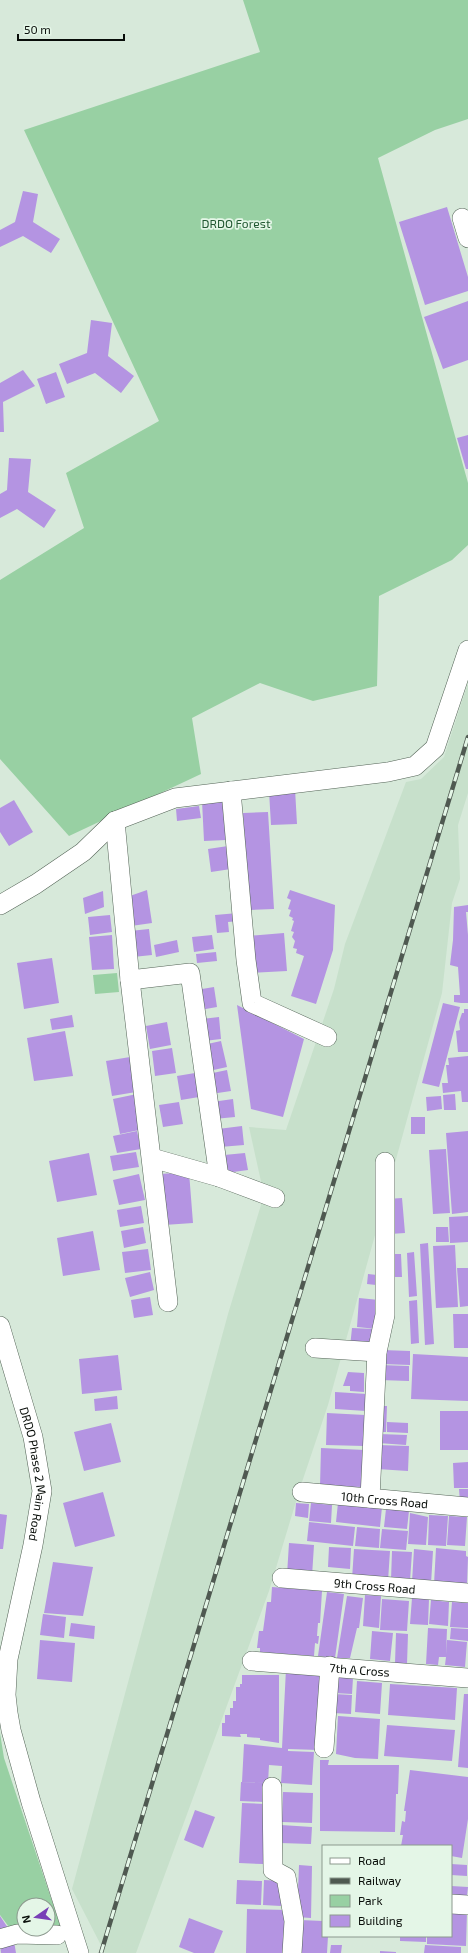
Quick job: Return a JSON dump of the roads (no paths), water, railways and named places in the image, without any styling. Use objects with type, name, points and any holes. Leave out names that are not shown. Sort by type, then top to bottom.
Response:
[{"type":"street","points":[[462,218],[468,238]]},
{"type":"street","points":[[0,905],[36,884],[83,852],[115,821],[175,798],[388,772],[415,766],[435,748],[468,650]]},
{"type":"street","points":[[231,791],[252,1003],[327,1037]]},
{"type":"street","points":[[115,821],[130,980],[168,1302]]},
{"type":"street","points":[[130,980],[190,973],[219,1177]]},
{"type":"street","points":[[152,1158],[219,1177],[275,1198]]},
{"type":"street","points":[[370,1498],[377,1352],[385,1315],[385,1162]]},
{"type":"street","name":"DRDO Phase 2 Main Road","points":[[0,1326],[33,1437],[42,1491],[33,1545],[8,1659],[6,1695],[11,1730],[31,1802],[79,1953]]},
{"type":"street","points":[[315,1348],[377,1352]]},
{"type":"street","name":"10th Cross Road","points":[[302,1492],[468,1507]]},
{"type":"street","name":"9th Cross Road","points":[[282,1578],[468,1593]]},
{"type":"street","name":"7th A Cross","points":[[252,1661],[468,1678]]},
{"type":"street","points":[[324,1748],[330,1666]]},
{"type":"street","points":[[272,1787],[273,1870],[286,1877],[294,1920],[292,1953]]},
{"type":"street","points":[[452,1904],[468,1905]]},
{"type":"street","points":[[0,1939],[18,1934],[57,1935]]},
{"type":"railway","points":[[101,1953],[468,737]]},
{"type":"park label","name":"DRDO Forest","points":[[236,223]]}]
